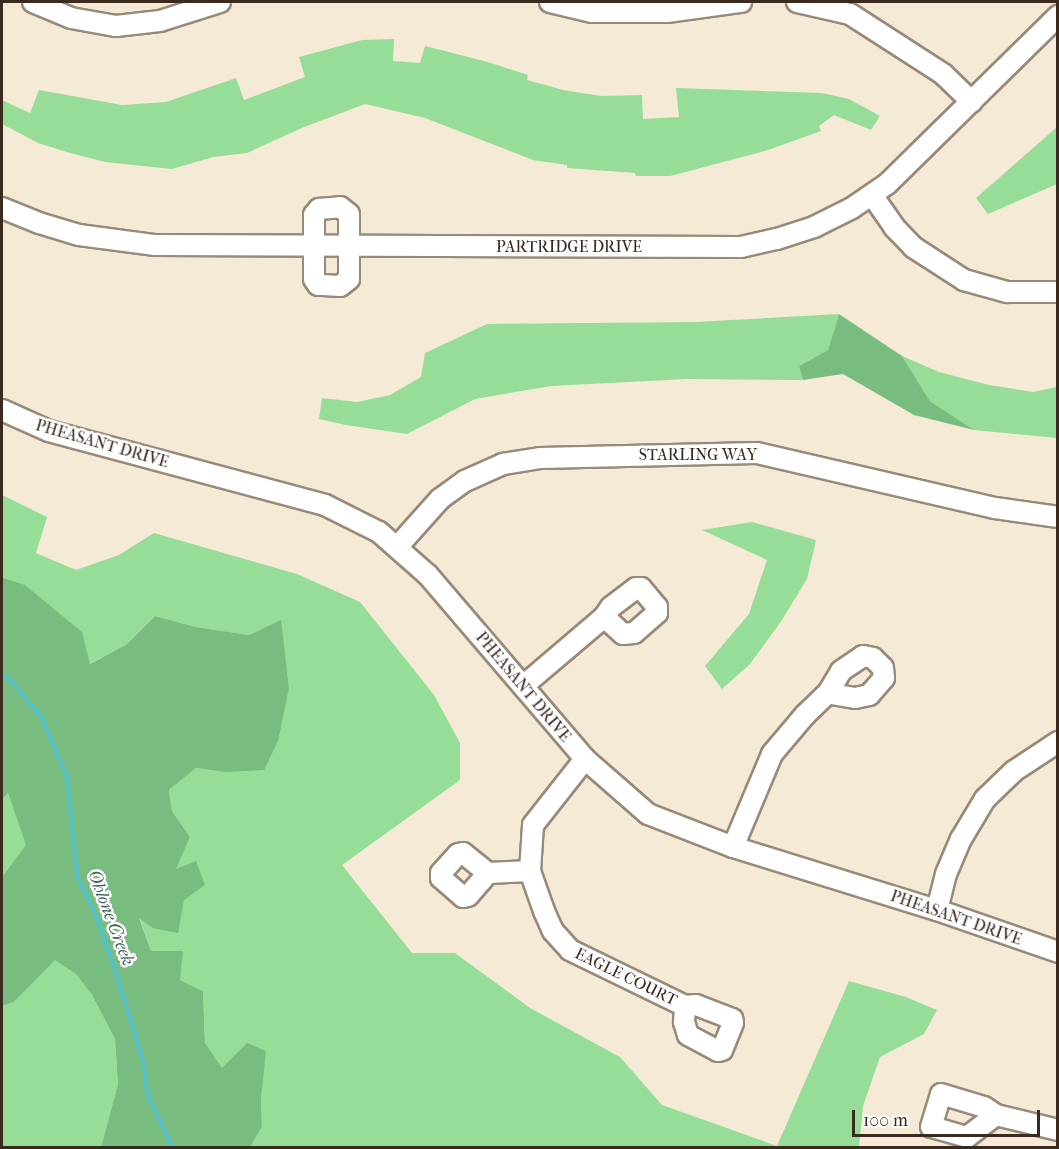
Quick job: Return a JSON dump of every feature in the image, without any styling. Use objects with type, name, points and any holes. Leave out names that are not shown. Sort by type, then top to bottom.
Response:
[{"type":"street","points":[[33,2],[71,18],[116,26],[160,21],[220,2]]},
{"type":"street","points":[[550,2],[592,12],[667,12],[741,2]]},
{"type":"street","points":[[797,2],[850,14],[943,74],[972,102]]},
{"type":"street","name":"PARTRIDGE DRIVE","points":[[2,208],[59,230],[117,242],[155,246],[733,247],[777,239],[814,227],[872,195],[902,172],[1058,16]]},
{"type":"street","points":[[872,195],[894,227],[913,247],[964,280],[1007,292],[1058,292]]},
{"type":"street","points":[[340,207],[349,214],[349,279],[340,286],[322,286],[316,282],[313,246],[315,211],[340,207]]},
{"type":"street","name":"PHEASANT DRIVE","points":[[2,410],[49,431],[325,505],[367,525],[398,546],[428,574],[585,759],[648,814],[733,847],[937,910],[1058,952]]},
{"type":"street","name":"STARLING WAY","points":[[398,546],[440,499],[465,481],[503,465],[540,458],[757,453],[995,508],[1058,517]]},
{"type":"street","points":[[523,686],[604,617]]},
{"type":"street","points":[[733,847],[772,754],[804,715],[828,693]]},
{"type":"street","points":[[937,910],[946,874],[961,838],[985,799],[1014,771],[1058,742]]},
{"type":"street","name":"EAGLE COURT","points":[[585,759],[533,825],[530,871],[554,931],[570,950],[685,1006]]},
{"type":"street","points":[[488,873],[530,871]]},
{"type":"street","points":[[996,1115],[1058,1130]]},
{"type":"green space","points":[[394,39],[393,61],[420,63],[425,46],[488,62],[528,75],[527,80],[563,90],[601,96],[642,95],[643,119],[679,117],[676,88],[822,93],[849,99],[880,116],[871,130],[834,115],[819,126],[821,131],[765,151],[670,176],[636,176],[635,173],[567,168],[567,165],[533,160],[425,118],[365,104],[304,127],[247,153],[213,157],[172,169],[105,162],[70,153],[38,143],[2,124],[2,100],[30,113],[39,90],[122,105],[166,102],[236,78],[244,100],[305,77],[299,57],[362,40]]},
{"type":"green space","points":[[1057,127],[1057,184],[988,214],[976,198]]},
{"type":"green space","points":[[839,314],[828,350],[799,366],[803,380],[686,379],[551,386],[475,399],[407,434],[319,419],[322,398],[357,402],[390,395],[421,377],[425,353],[487,324],[695,322]]},
{"type":"green space","points":[[839,314],[902,356],[930,401],[974,430],[914,415],[843,374],[803,380],[799,366],[828,350]]},
{"type":"green space","points":[[902,356],[939,372],[989,385],[1033,392],[1057,387],[1057,438],[974,430],[930,401]]},
{"type":"green space","points":[[2,495],[47,517],[36,553],[76,570],[119,555],[154,533],[297,574],[360,602],[434,695],[460,743],[460,780],[342,865],[412,953],[455,953],[530,1008],[620,1057],[662,1105],[777,1146],[849,981],[906,997],[937,1010],[924,1034],[880,1057],[863,1106],[859,1147],[250,1147],[262,1127],[261,1098],[222,1069],[205,1043],[203,991],[180,980],[151,951],[139,917],[175,870],[190,837],[172,811],[169,790],[196,768],[224,772],[289,688],[280,621],[249,635],[196,627],[155,616],[127,644],[89,664],[51,608],[25,585],[2,604]]},
{"type":"green space","points":[[752,522],[816,540],[807,579],[780,623],[750,664],[722,689],[705,666],[749,614],[767,560],[702,530]]},
{"type":"green space","points":[[3,578],[25,585],[82,632],[90,664],[127,644],[155,616],[196,627],[249,635],[281,620],[289,688],[278,741],[264,770],[224,772],[196,768],[169,790],[172,811],[190,837],[176,869],[196,861],[205,885],[184,900],[178,933],[153,928],[139,918],[151,951],[183,951],[180,980],[203,991],[205,1043],[222,1068],[247,1043],[266,1051],[261,1098],[262,1127],[250,1147],[101,1147],[118,1084],[115,1039],[92,995],[76,974],[55,960],[14,1002],[2,1006],[2,877],[26,845],[8,793],[2,800]]},
{"type":"green space","points":[[8,793],[27,845],[2,877],[2,800]]},
{"type":"green space","points":[[55,959],[76,974],[92,995],[115,1039],[118,1084],[101,1147],[2,1148],[2,1006],[14,1002]]},
{"type":"waterway","name":"Ohlone Creek","points":[[2,674],[41,716],[67,777],[77,876],[95,913],[114,966],[143,1061],[148,1096],[173,1148]]}]
